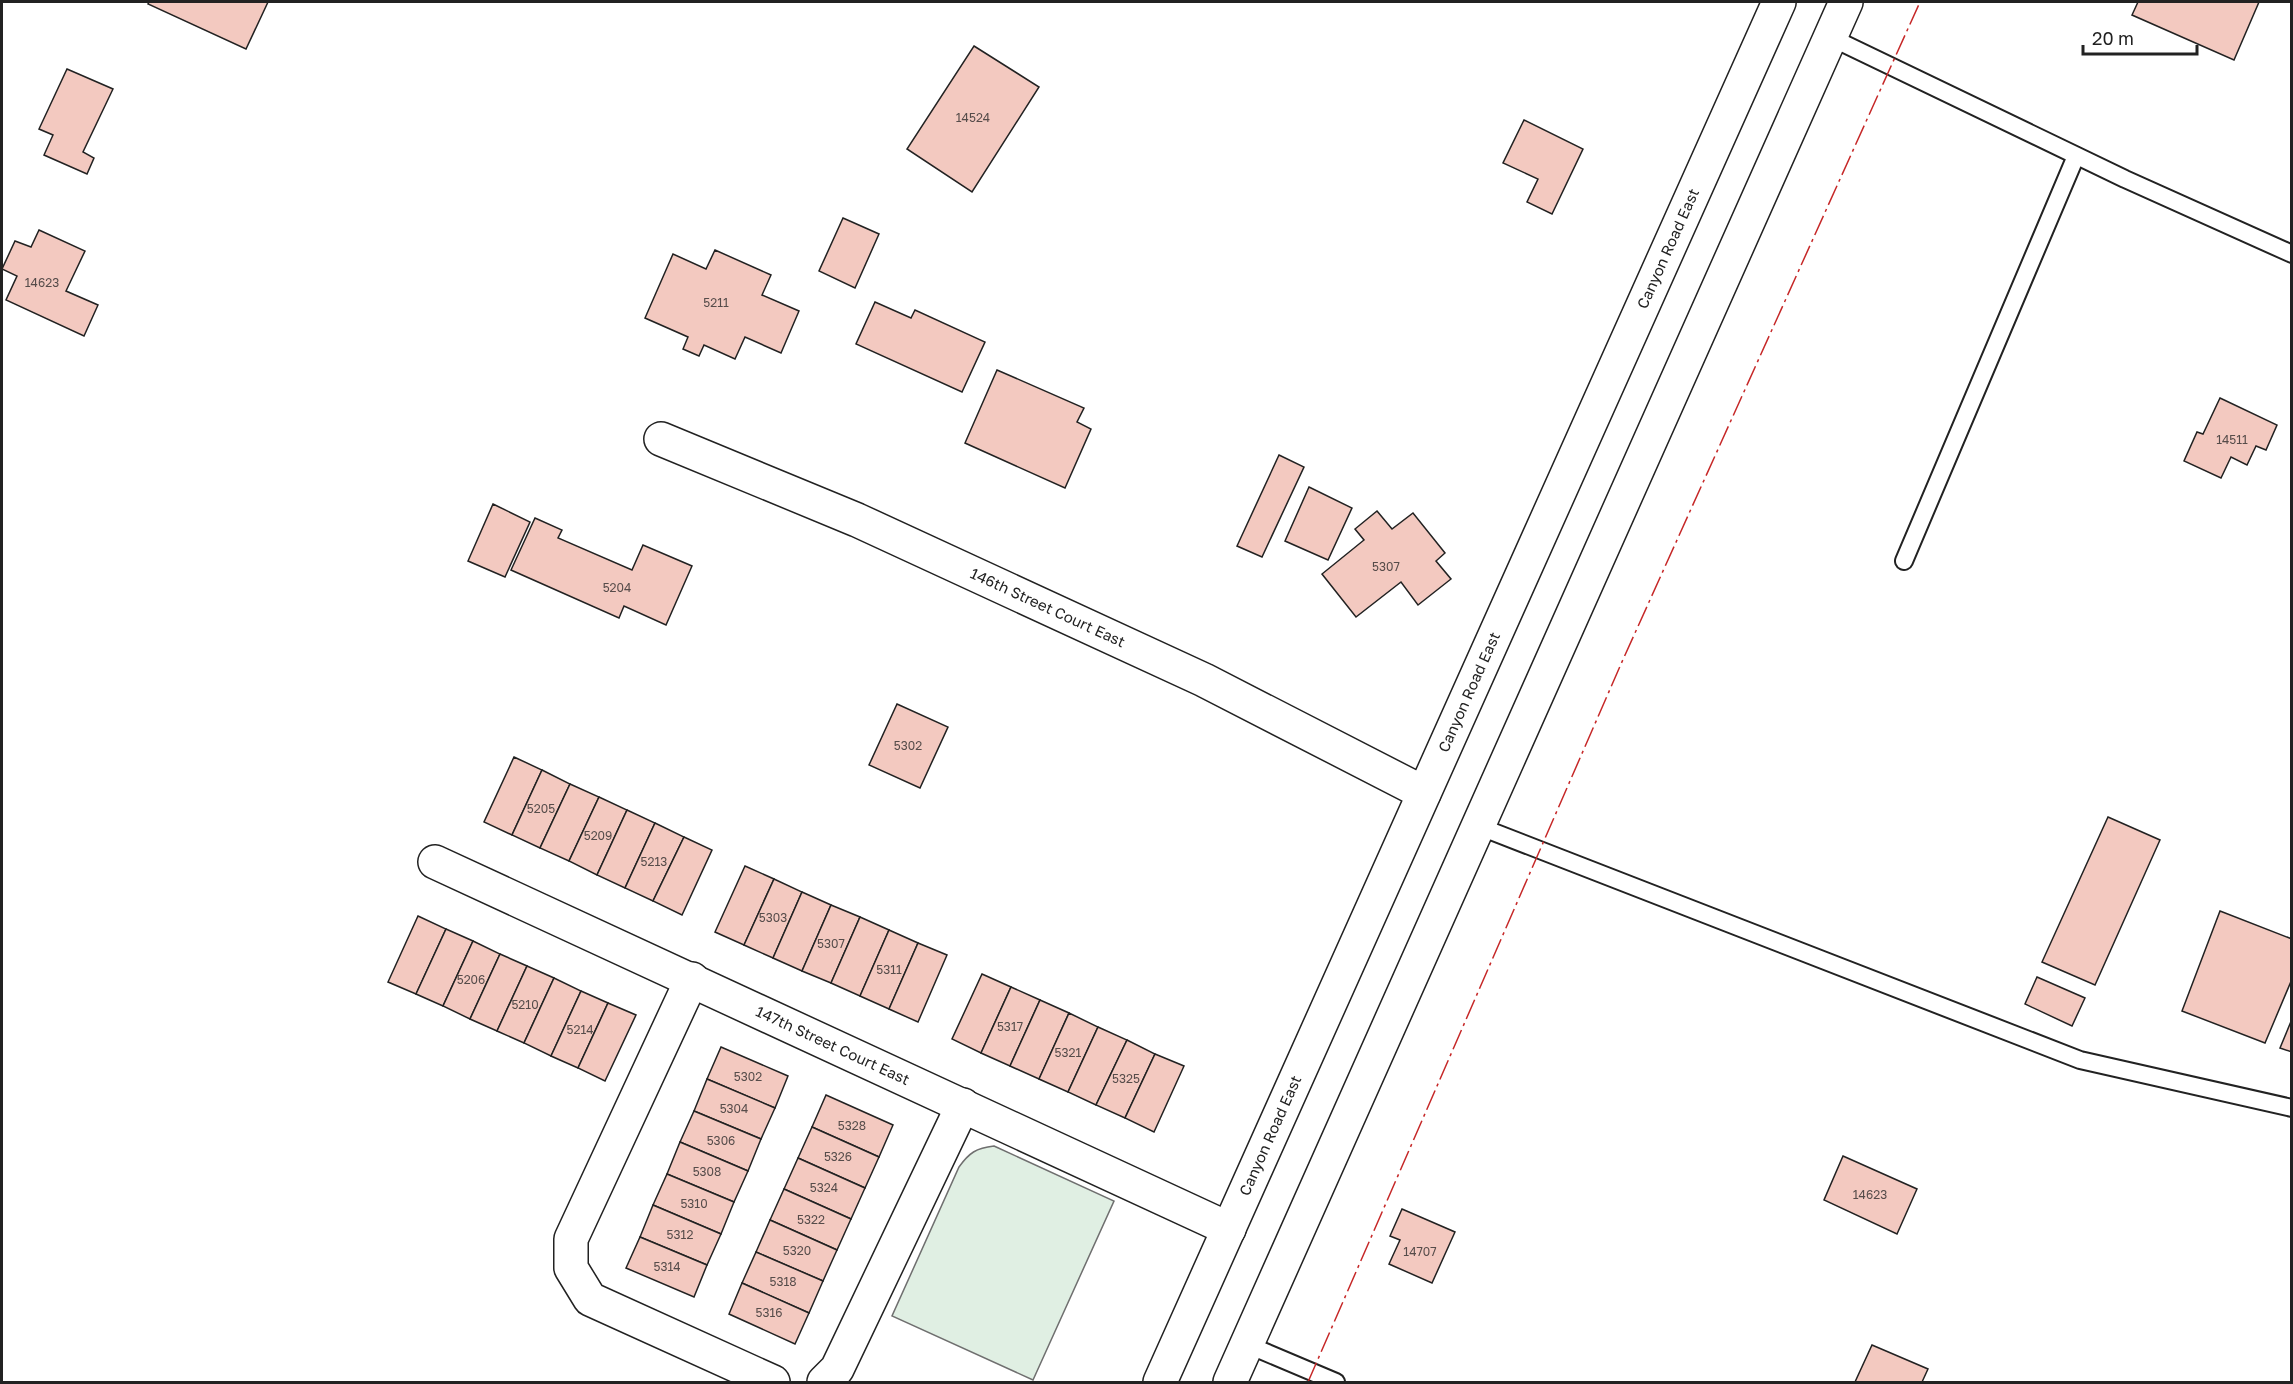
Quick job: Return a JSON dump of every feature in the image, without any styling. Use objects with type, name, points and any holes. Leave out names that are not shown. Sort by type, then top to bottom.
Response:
[{"type":"main road","name":"Canyon Road East","points":[[1160,1383],[1779,2]]},
{"type":"main road","points":[[1230,1383],[1846,2]]},
{"type":"main road","name":"146th Street Court East","points":[[661,439],[857,520],[1204,680],[1424,793]]},
{"type":"main road","name":"147th Street Court East","points":[[435,862],[1229,1228]]},
{"type":"main road","points":[[692,979],[571,1239],[571,1268],[590,1299],[773,1383]]},
{"type":"main road","points":[[824,1383],[837,1370],[963,1105]]},
{"type":"lane","points":[[1830,37],[2076,156],[2292,254]]},
{"type":"lane","points":[[1904,561],[2076,156]]},
{"type":"lane","points":[[1478,826],[2080,1060],[2292,1108]]},
{"type":"lane","points":[[1246,1344],[1336,1383]]},
{"type":"green space","points":[[994,1146],[1114,1201],[1033,1380],[892,1316],[959,1167],[974,1152]]},
{"type":"building","points":[[149,2],[268,2],[246,49],[148,4]]},
{"type":"building","points":[[2138,2],[2259,2],[2234,60],[2132,15]]},
{"type":"building","points":[[974,46],[1039,87],[972,192],[907,149]]},
{"type":"building","points":[[67,69],[113,89],[83,152],[94,158],[87,174],[44,155],[53,135],[39,129]]},
{"type":"building","points":[[1524,120],[1583,149],[1552,214],[1527,202],[1538,179],[1503,163]]},
{"type":"building","points":[[843,218],[879,234],[855,288],[819,271]]},
{"type":"building","points":[[39,230],[85,251],[66,291],[98,305],[84,336],[6,300],[17,276],[2,269],[15,241],[31,247]]},
{"type":"building","points":[[715,250],[771,275],[762,295],[799,311],[781,353],[745,337],[735,359],[704,345],[699,356],[683,349],[688,337],[645,318],[673,254],[706,269]]},
{"type":"building","points":[[875,302],[911,318],[915,310],[985,342],[962,392],[856,344]]},
{"type":"building","points":[[997,370],[1084,408],[1077,422],[1091,429],[1065,488],[965,443]]},
{"type":"building","points":[[2220,398],[2277,425],[2266,450],[2256,446],[2247,465],[2231,457],[2221,478],[2184,461],[2197,432],[2203,434]]},
{"type":"building","points":[[1279,455],[1304,467],[1262,557],[1237,546]]},
{"type":"building","points":[[1309,487],[1352,508],[1328,560],[1285,541]]},
{"type":"building","points":[[493,504],[530,522],[505,577],[468,561]]},
{"type":"building","points":[[1377,511],[1392,529],[1413,513],[1445,553],[1436,561],[1451,579],[1418,605],[1401,582],[1356,617],[1322,574],[1364,540],[1355,529]]},
{"type":"building","points":[[535,518],[562,530],[558,538],[632,570],[643,545],[692,566],[666,625],[624,606],[619,618],[511,570]]},
{"type":"building","points":[[897,704],[948,727],[920,788],[869,765]]},
{"type":"building","points":[[514,757],[542,770],[512,835],[484,822]]},
{"type":"building","points":[[542,770],[570,784],[540,848],[512,835]]},
{"type":"building","points":[[570,784],[599,797],[569,861],[540,848]]},
{"type":"building","points":[[599,797],[627,810],[597,875],[569,861]]},
{"type":"building","points":[[627,810],[655,823],[625,888],[597,875]]},
{"type":"building","points":[[2108,817],[2160,840],[2095,985],[2042,962]]},
{"type":"building","points":[[655,823],[684,837],[653,901],[625,888]]},
{"type":"building","points":[[684,837],[712,850],[682,915],[653,901]]},
{"type":"building","points":[[745,866],[774,879],[744,945],[715,932]]},
{"type":"building","points":[[774,879],[802,892],[773,958],[744,945]]},
{"type":"building","points":[[802,892],[831,905],[802,971],[773,958]]},
{"type":"building","points":[[831,905],[860,917],[831,983],[802,971]]},
{"type":"building","points":[[2220,911],[2292,939],[2292,979],[2265,1043],[2182,1011]]},
{"type":"building","points":[[418,916],[446,929],[416,994],[388,982]]},
{"type":"building","points":[[860,917],[889,930],[860,996],[831,983]]},
{"type":"building","points":[[446,929],[473,941],[443,1006],[416,994]]},
{"type":"building","points":[[889,930],[918,943],[889,1009],[860,996]]},
{"type":"building","points":[[473,941],[500,954],[470,1019],[443,1006]]},
{"type":"building","points":[[918,943],[947,955],[918,1022],[889,1009]]},
{"type":"building","points":[[500,954],[527,966],[497,1031],[470,1019]]},
{"type":"building","points":[[527,966],[554,978],[524,1043],[497,1031]]},
{"type":"building","points":[[982,974],[1011,987],[981,1053],[952,1039]]},
{"type":"building","points":[[2037,977],[2085,998],[2072,1026],[2025,1004]]},
{"type":"building","points":[[554,978],[581,991],[551,1056],[524,1043]]},
{"type":"building","points":[[1011,987],[1040,1000],[1010,1066],[981,1053]]},
{"type":"building","points":[[581,991],[608,1003],[578,1068],[551,1056]]},
{"type":"building","points":[[1040,1000],[1069,1013],[1039,1079],[1010,1066]]},
{"type":"building","points":[[608,1003],[636,1015],[605,1081],[578,1068]]},
{"type":"building","points":[[1069,1013],[1098,1027],[1068,1092],[1039,1079]]},
{"type":"building","points":[[2292,1019],[2292,1052],[2280,1048]]},
{"type":"building","points":[[1098,1027],[1127,1040],[1096,1105],[1068,1092]]},
{"type":"building","points":[[1127,1040],[1155,1054],[1125,1118],[1096,1105]]},
{"type":"building","points":[[721,1047],[788,1076],[775,1108],[707,1079]]},
{"type":"building","points":[[1155,1054],[1184,1066],[1154,1132],[1125,1118]]},
{"type":"building","points":[[707,1079],[775,1108],[761,1139],[694,1111]]},
{"type":"building","points":[[826,1095],[893,1125],[879,1157],[812,1127]]},
{"type":"building","points":[[694,1111],[761,1139],[748,1171],[680,1142]]},
{"type":"building","points":[[812,1127],[879,1157],[865,1188],[798,1158]]},
{"type":"building","points":[[680,1142],[748,1171],[734,1202],[667,1174]]},
{"type":"building","points":[[1843,1156],[1917,1189],[1897,1234],[1824,1200]]},
{"type":"building","points":[[798,1158],[865,1188],[851,1219],[784,1189]]},
{"type":"building","points":[[667,1174],[734,1202],[721,1234],[653,1205]]},
{"type":"building","points":[[784,1189],[851,1219],[837,1250],[770,1220]]},
{"type":"building","points":[[653,1205],[721,1234],[707,1265],[640,1237]]},
{"type":"building","points":[[1402,1209],[1455,1232],[1432,1283],[1389,1264],[1400,1240],[1390,1236]]},
{"type":"building","points":[[770,1220],[837,1250],[823,1281],[756,1252]]},
{"type":"building","points":[[640,1237],[707,1265],[694,1297],[626,1268]]},
{"type":"building","points":[[756,1252],[823,1281],[809,1313],[742,1283]]},
{"type":"building","points":[[742,1283],[809,1313],[795,1344],[729,1314]]},
{"type":"building","points":[[1872,1345],[1928,1369],[1922,1382],[1855,1382]]},
{"type":"power","points":[[1308,1382],[1621,664],[1920,2]]}]
